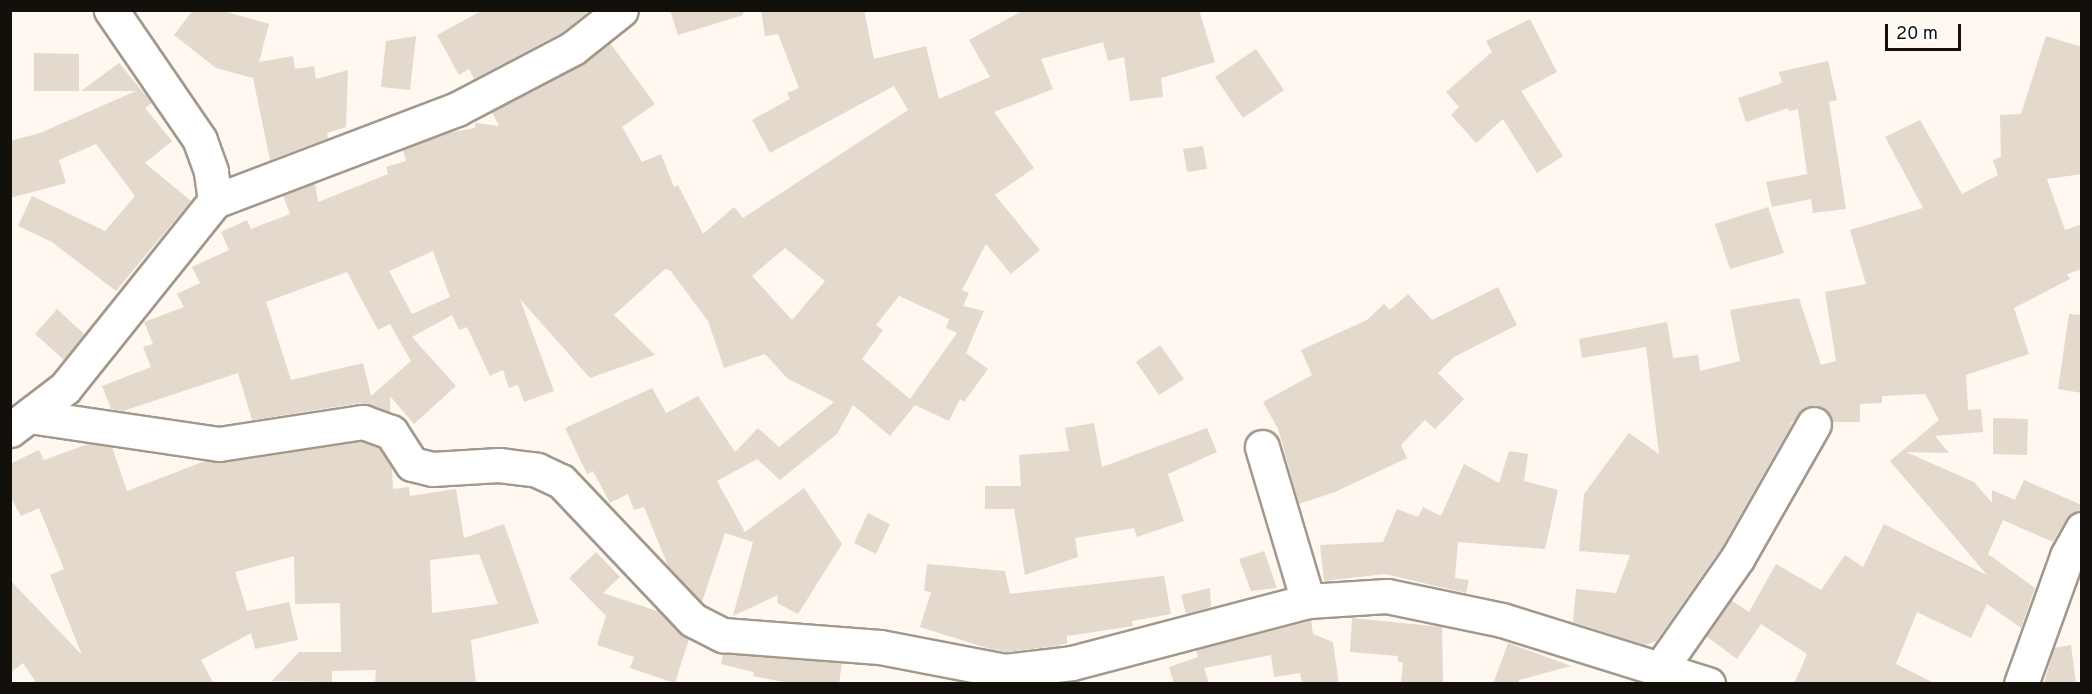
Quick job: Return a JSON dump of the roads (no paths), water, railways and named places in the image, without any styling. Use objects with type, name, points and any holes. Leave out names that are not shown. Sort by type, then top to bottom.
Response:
[{"type":"street","points":[[111,10],[200,140],[211,171],[215,201]]},
{"type":"street","points":[[20,423],[65,388],[215,201],[457,109],[573,48],[621,10]]},
{"type":"street","points":[[20,423],[219,444],[363,422],[391,432],[412,464],[432,469],[499,465],[537,470],[561,481],[693,620],[723,635],[880,647],[1007,677],[1072,663],[1308,602],[1387,596],[1502,620],[1708,684]]},
{"type":"street","points":[[1659,669],[1738,557],[1814,424]]},
{"type":"street","points":[[1262,447],[1308,602]]},
{"type":"street","points":[[2021,684],[2067,556],[2082,528]]}]
